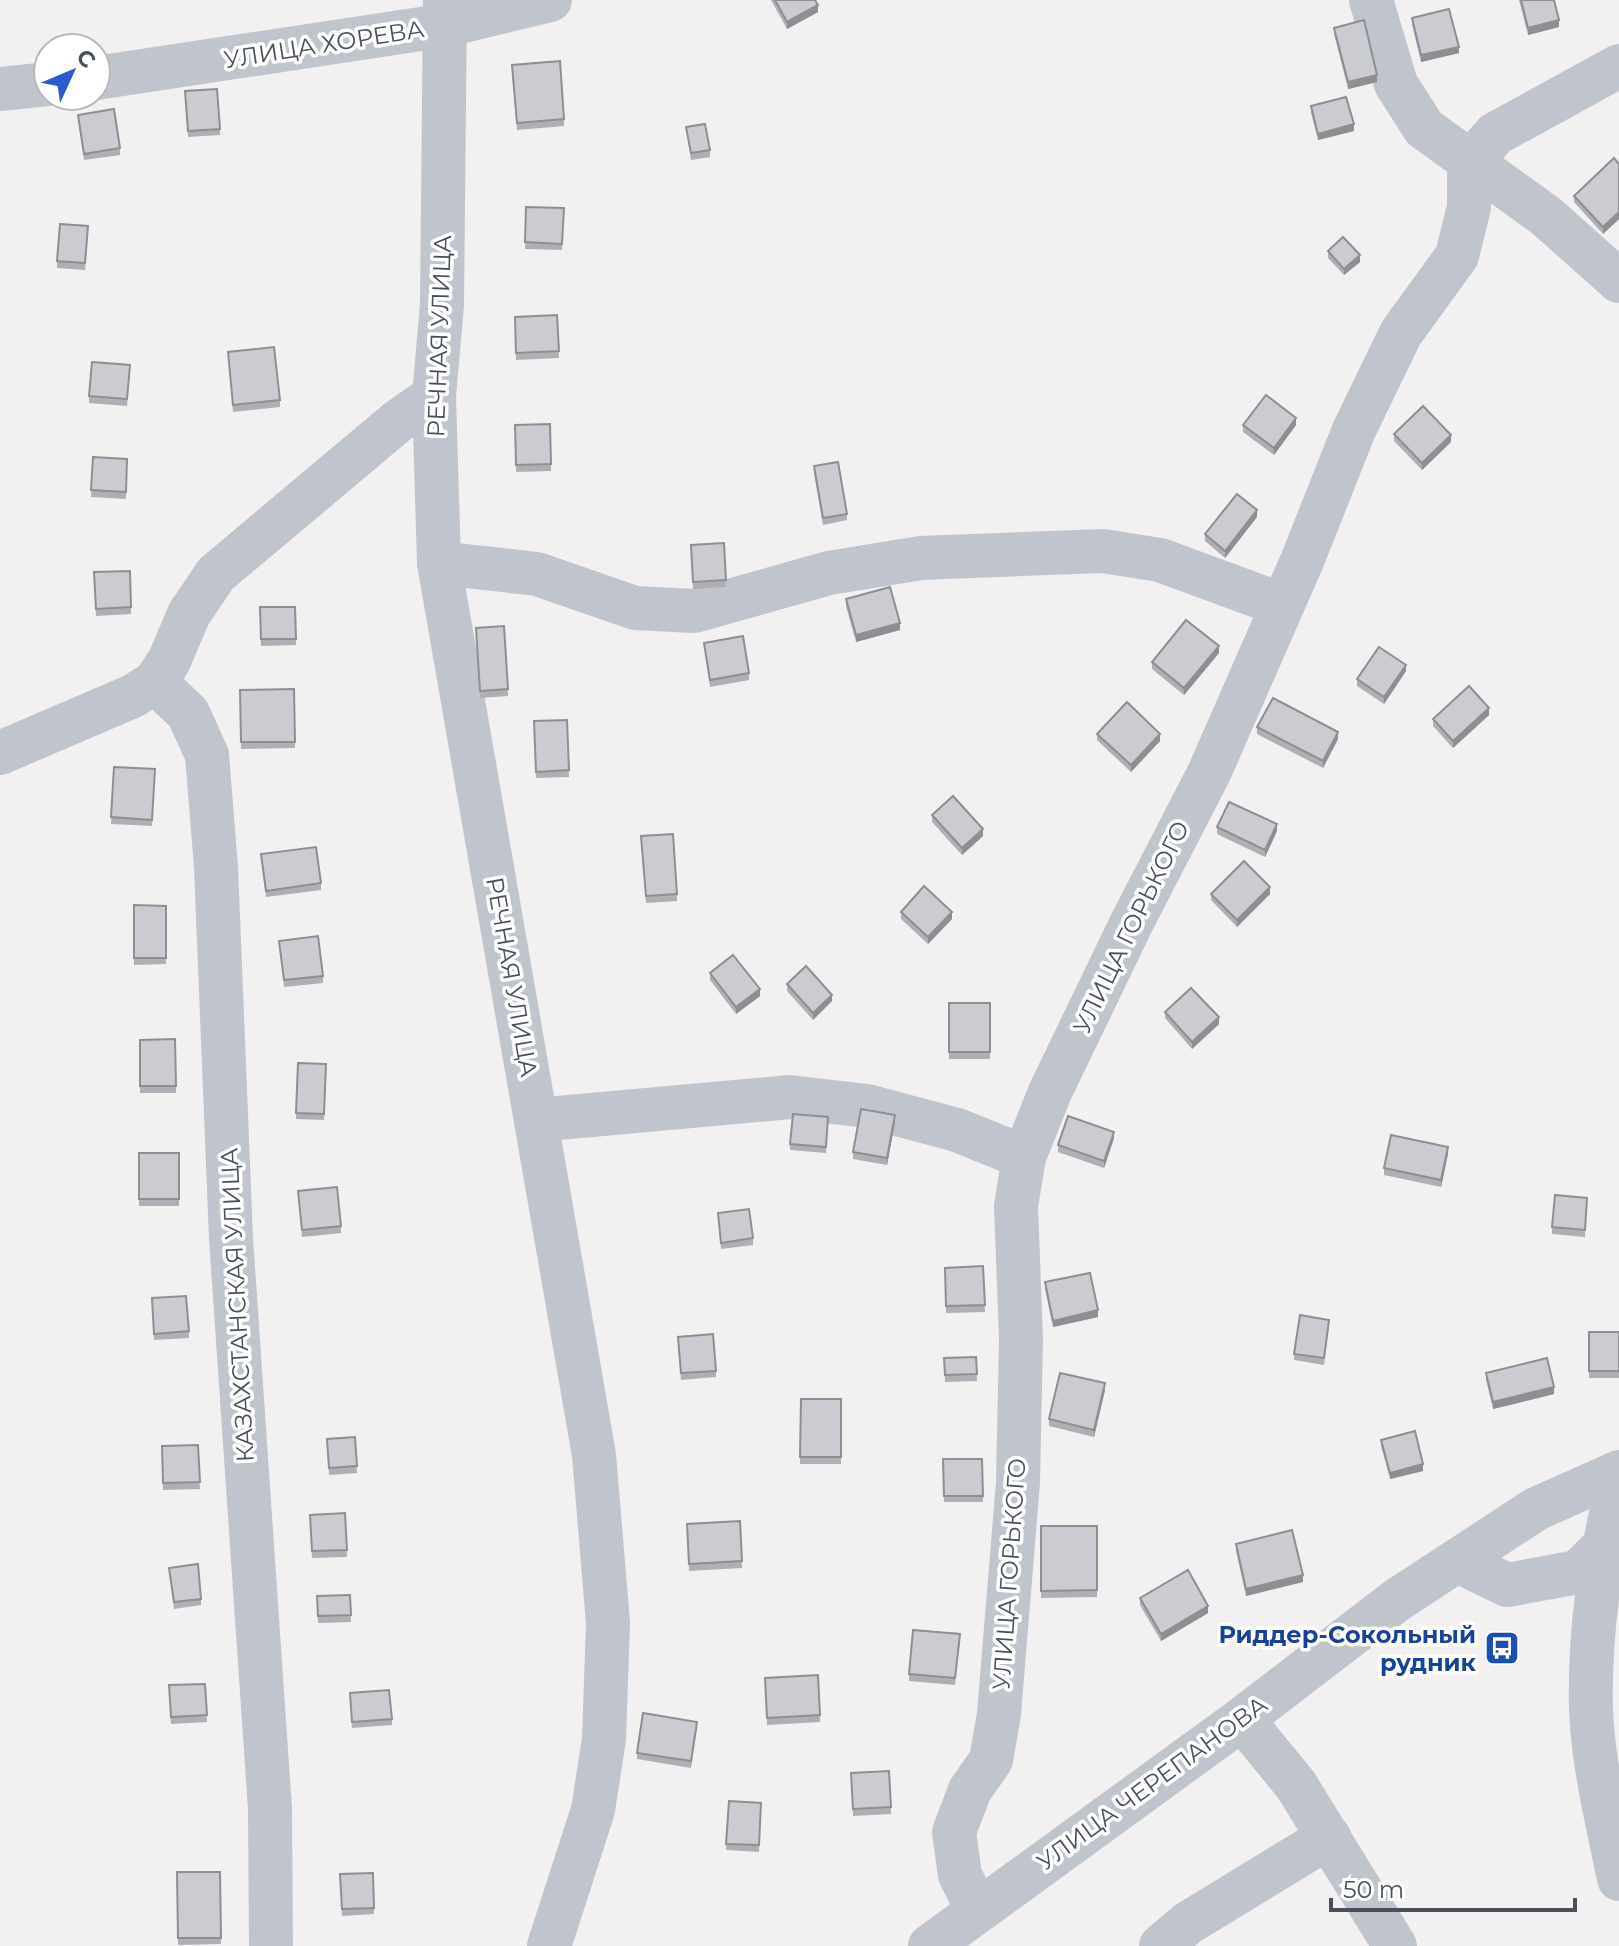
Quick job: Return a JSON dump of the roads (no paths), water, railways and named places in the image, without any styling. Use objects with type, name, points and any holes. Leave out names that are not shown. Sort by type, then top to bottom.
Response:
[{"type":"street","name":"УЛИЦА ХОРЕВА","points":[[112,75],[446,13],[550,0]]},
{"type":"street","points":[[1371,0],[1396,84],[1424,128],[1469,164],[1546,216],[1619,281]]},
{"type":"street","name":"РЕЧНАЯ УЛИЦА","points":[[446,13],[442,305],[434,396],[439,563],[594,1455],[608,1623],[604,1739],[593,1810],[549,1946]]},
{"type":"street","points":[[1469,164],[1495,134],[1619,66]]},
{"type":"street","points":[[0,89],[32,86]]},
{"type":"street","name":"УЛИЦА ГОРЬКОГО","points":[[977,1909],[960,1875],[954,1832],[970,1790],[991,1760],[999,1714],[1018,1482],[1021,1339],[1016,1206],[1024,1157],[1111,965],[1209,773],[1354,430],[1401,333],[1457,256],[1469,207],[1469,164]]},
{"type":"street","points":[[0,753],[133,696],[155,682],[169,661],[189,614],[216,574],[398,421],[434,396]]},
{"type":"street","points":[[439,563],[537,574],[635,608],[694,611],[829,573],[921,558],[1103,551],[1160,560],[1282,605]]},
{"type":"street","name":"КАЗАХСТАНСКАЯ УЛИЦА","points":[[155,682],[188,713],[207,755],[216,867],[231,1238],[270,1809],[271,1946]]},
{"type":"street","points":[[536,1120],[790,1097],[882,1110],[957,1130],[1024,1157]]},
{"type":"street","points":[[1619,1475],[1603,1547],[1593,1620],[1591,1711],[1619,1879]]},
{"type":"street","name":"УЛИЦА ЧЕРЕПАНОВА","points":[[930,1946],[1242,1719],[1397,1600],[1536,1509],[1619,1475]]},
{"type":"street","points":[[1458,1561],[1507,1585],[1578,1572],[1603,1547]]},
{"type":"street","points":[[1242,1719],[1296,1785],[1395,1946]]},
{"type":"street","points":[[1161,1946],[1188,1923],[1329,1837]]},
{"type":"place","name":"Риддер-Сокольный рудник","points":[[1502,1648]]}]
